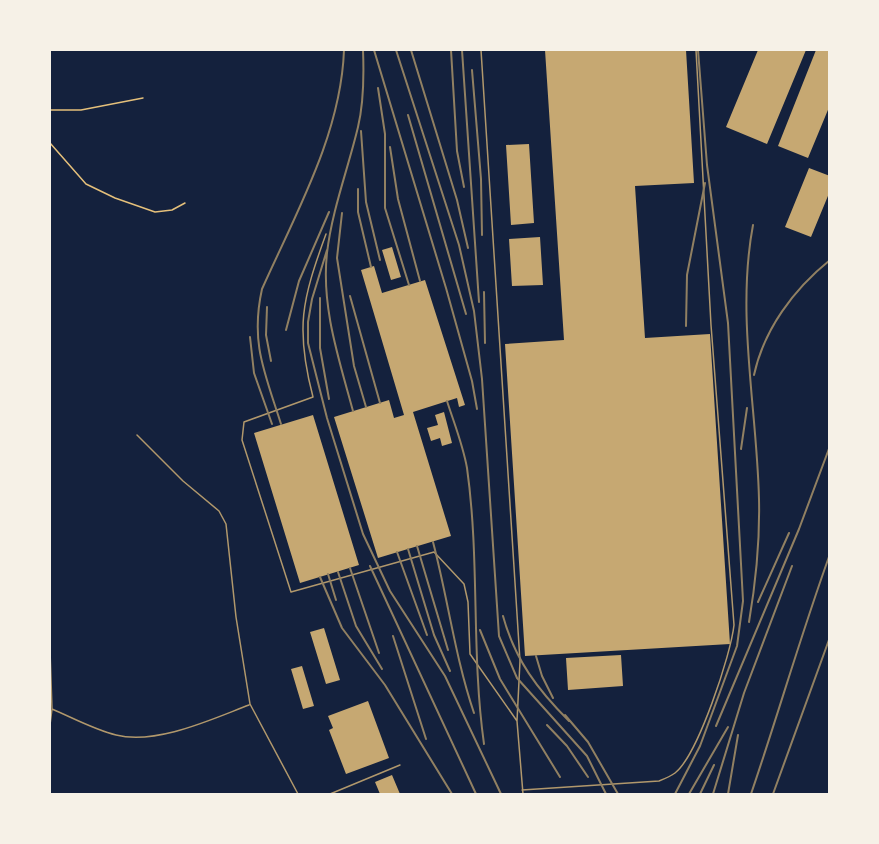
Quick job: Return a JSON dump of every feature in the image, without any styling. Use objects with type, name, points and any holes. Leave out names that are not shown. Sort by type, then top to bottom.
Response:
[{"type":"lane","points":[[481,50],[520,661],[517,721],[523,795]]},
{"type":"lane","points":[[522,790],[658,781],[676,773],[691,750],[732,646],[734,625],[711,325],[696,50]]},
{"type":"lane","points":[[326,234],[306,293],[302,322],[302,347],[313,398],[244,422],[241,430],[262,509],[291,592],[434,552],[464,584],[468,602],[470,654],[517,721]]},
{"type":"lane","points":[[137,435],[183,481],[219,511],[226,524],[236,617],[250,704],[298,795]]},
{"type":"lane","points":[[50,650],[52,709],[50,725]]},
{"type":"lane","points":[[52,709],[118,735],[150,736],[191,727],[250,704]]},
{"type":"lane","points":[[330,795],[400,765]]},
{"type":"path","points":[[50,110],[81,110],[143,98]]},
{"type":"path","points":[[50,143],[86,184],[115,198],[154,212],[172,210],[185,203]]},
{"type":"building","points":[[545,50],[686,50],[694,183],[635,186],[645,338],[710,334],[730,644],[525,656],[505,344],[564,340]]},
{"type":"building","points":[[758,50],[806,50],[767,144],[726,127]]},
{"type":"building","points":[[816,50],[830,50],[830,105],[808,158],[778,146]]},
{"type":"building","points":[[529,144],[534,223],[511,225],[506,145]]},
{"type":"building","points":[[809,168],[830,176],[830,191],[811,237],[785,227]]},
{"type":"building","points":[[540,237],[543,285],[512,286],[509,239]]},
{"type":"building","points":[[392,247],[401,277],[391,280],[382,250]]},
{"type":"building","points":[[374,266],[382,293],[425,280],[465,405],[459,407],[457,398],[413,412],[451,536],[378,558],[334,417],[389,400],[394,418],[404,415],[361,270]]},
{"type":"building","points":[[444,412],[452,443],[442,446],[440,438],[431,441],[427,428],[438,425],[435,415]]},
{"type":"building","points":[[313,415],[359,565],[300,583],[254,433]]},
{"type":"building","points":[[324,628],[340,680],[326,684],[310,632]]},
{"type":"building","points":[[621,655],[623,686],[568,690],[566,658]]},
{"type":"building","points":[[302,666],[314,706],[303,709],[291,669]]},
{"type":"building","points":[[368,701],[389,758],[346,774],[329,730],[333,728],[328,716]]},
{"type":"building","points":[[392,775],[400,794],[380,794],[375,782]]},
{"type":"railway","points":[[281,424],[261,358],[258,326],[262,289],[302,202],[326,142],[335,112],[344,50]]},
{"type":"railway","points":[[353,411],[332,333],[326,273],[333,221],[360,118],[363,50]]},
{"type":"railway","points":[[374,50],[446,288],[472,381],[477,409]]},
{"type":"railway","points":[[396,50],[459,245],[474,311],[482,379],[499,636],[517,678],[587,756],[606,794]]},
{"type":"railway","points":[[411,50],[457,200],[468,248]]},
{"type":"railway","points":[[451,50],[457,151],[464,187]]},
{"type":"railway","points":[[462,50],[479,302]]},
{"type":"railway","points":[[675,794],[700,746],[737,646],[743,601],[728,323],[707,165],[698,50]]},
{"type":"railway","points":[[472,70],[481,179],[482,235]]},
{"type":"railway","points":[[378,88],[385,134],[385,208],[409,285]]},
{"type":"railway","points":[[408,115],[466,314]]},
{"type":"railway","points":[[361,131],[366,202],[380,260]]},
{"type":"railway","points":[[390,147],[398,199],[420,281]]},
{"type":"railway","points":[[686,326],[687,275],[705,183]]},
{"type":"railway","points":[[358,189],[358,212],[371,267]]},
{"type":"railway","points":[[286,330],[299,281],[329,212]]},
{"type":"railway","points":[[342,213],[337,258],[354,366],[366,407]]},
{"type":"railway","points":[[749,622],[757,561],[759,515],[746,293],[753,225]]},
{"type":"railway","points":[[327,250],[312,299],[308,322],[308,343],[327,418],[363,534],[390,591],[445,676],[501,794]]},
{"type":"railway","points":[[754,375],[765,342],[782,311],[804,284],[830,260]]},
{"type":"railway","points":[[484,292],[485,343]]},
{"type":"railway","points":[[350,296],[380,403]]},
{"type":"railway","points":[[320,298],[320,348],[329,399]]},
{"type":"railway","points":[[267,307],[266,335],[271,361]]},
{"type":"railway","points":[[250,337],[254,373],[272,424]]},
{"type":"railway","points":[[447,401],[461,442],[471,502],[478,675],[484,744]]},
{"type":"railway","points":[[741,449],[747,408]]},
{"type":"railway","points":[[716,726],[799,529],[830,446]]},
{"type":"railway","points":[[758,602],[789,533]]},
{"type":"railway","points":[[433,542],[462,671],[474,713]]},
{"type":"railway","points":[[417,546],[448,650]]},
{"type":"railway","points":[[408,549],[434,635],[450,671]]},
{"type":"railway","points":[[397,552],[427,635]]},
{"type":"railway","points":[[751,794],[830,554]]},
{"type":"railway","points":[[370,566],[476,794]]},
{"type":"railway","points":[[713,794],[744,693],[792,566]]},
{"type":"railway","points":[[350,568],[379,653]]},
{"type":"railway","points":[[338,572],[356,626],[382,669]]},
{"type":"railway","points":[[328,574],[336,600]]},
{"type":"railway","points":[[320,577],[342,628],[385,685],[452,794]]},
{"type":"railway","points":[[503,616],[514,647],[529,673],[547,698],[569,721]]},
{"type":"railway","points":[[480,630],[500,679],[560,777]]},
{"type":"railway","points":[[393,636],[426,739]]},
{"type":"railway","points":[[773,794],[830,637]]},
{"type":"railway","points":[[536,656],[542,676],[553,698]]},
{"type":"railway","points":[[565,715],[588,742],[618,794]]},
{"type":"railway","points":[[547,725],[567,746],[588,777]]},
{"type":"railway","points":[[689,794],[728,727]]},
{"type":"railway","points":[[728,794],[738,735]]},
{"type":"railway","points":[[700,794],[714,765]]}]
